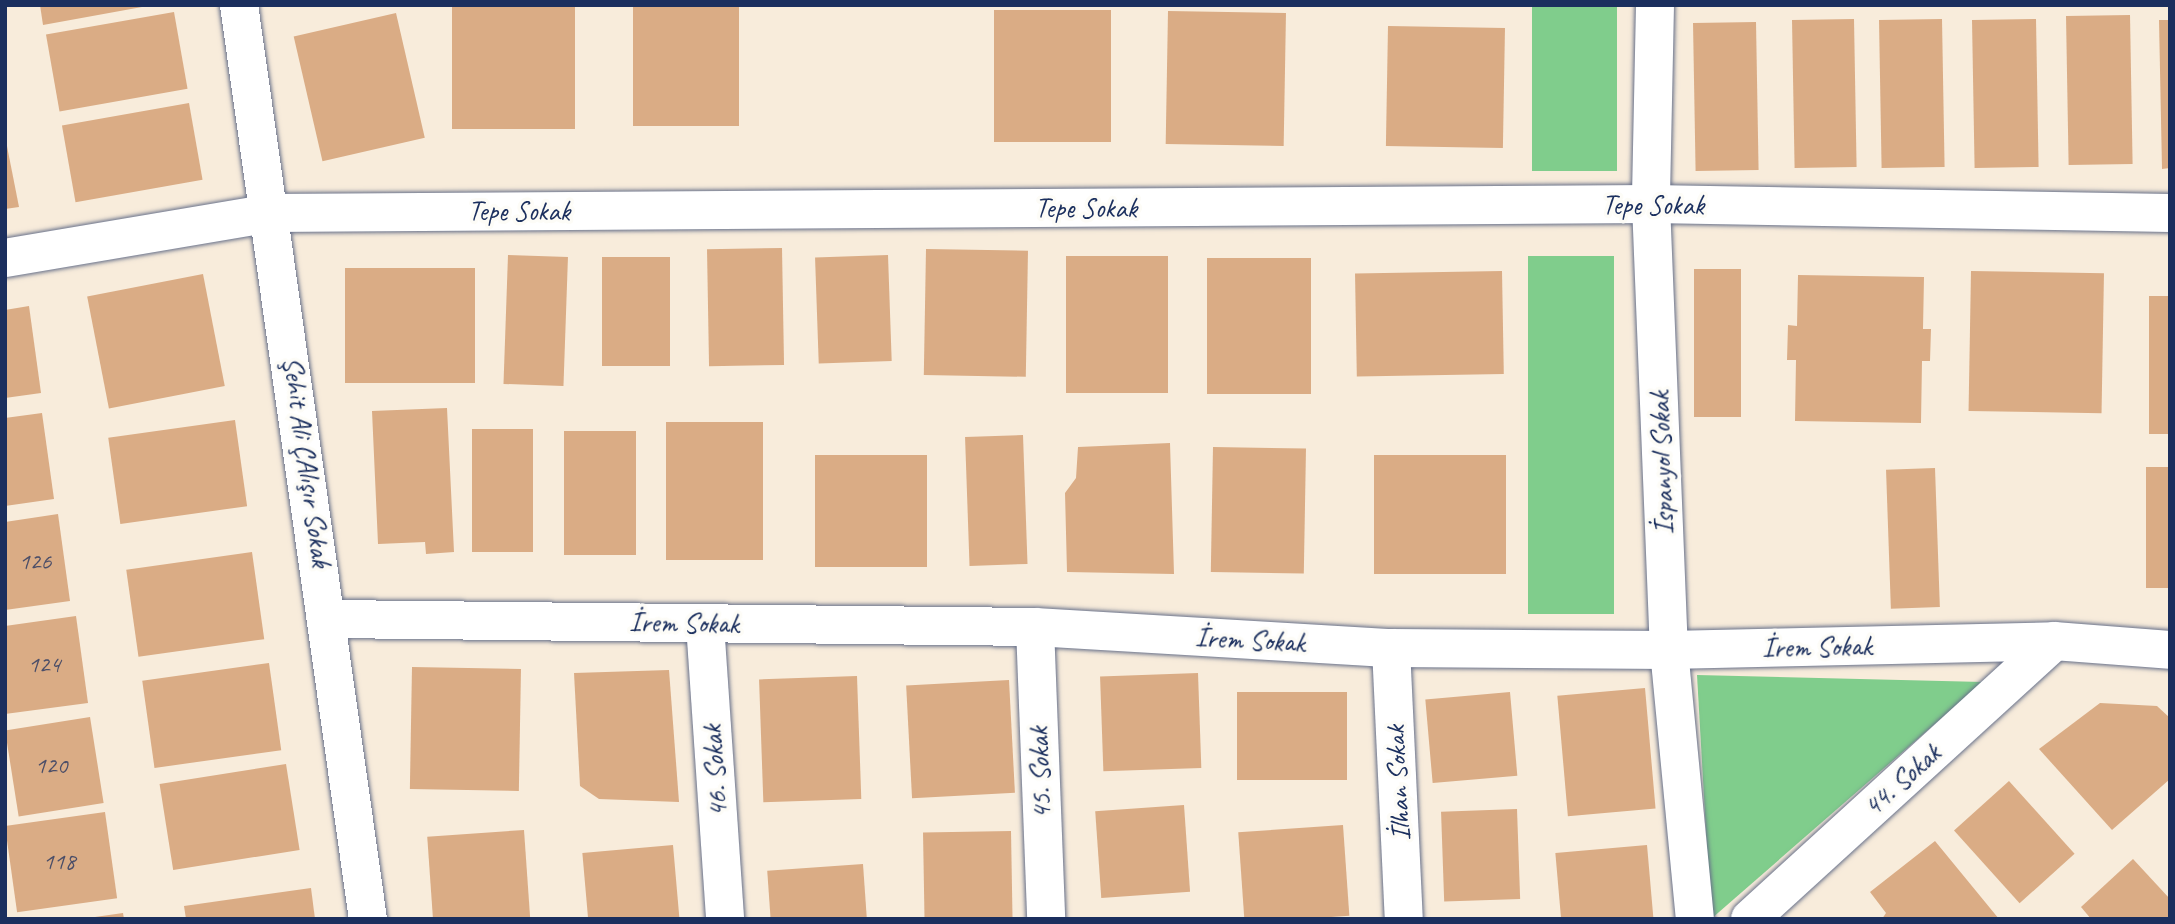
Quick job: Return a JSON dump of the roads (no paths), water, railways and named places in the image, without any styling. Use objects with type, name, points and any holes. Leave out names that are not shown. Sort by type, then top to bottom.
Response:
[{"type":"street","name":"Şehit Ali ÇAlışır Sokak","points":[[239,5],[331,619],[369,919]]},
{"type":"street","name":"İspanyol Sokak","points":[[1655,5],[1651,204],[1670,650],[1695,919]]},
{"type":"street","name":"Tepe Sokak","points":[[5,258],[270,213],[1651,204],[2170,213]]},
{"type":"street","name":"İrem Sokak","points":[[331,619],[1035,627],[1391,648],[1670,650],[2054,641],[2170,650]]},
{"type":"street","name":"46. Sokak","points":[[705,624],[725,919]]},
{"type":"street","name":"45. Sokak","points":[[1035,627],[1046,919]]},
{"type":"street","name":"44. Sokak","points":[[1750,919],[2054,641]]},
{"type":"street","name":"İlhan Sokak","points":[[1391,648],[1404,919]]}]
